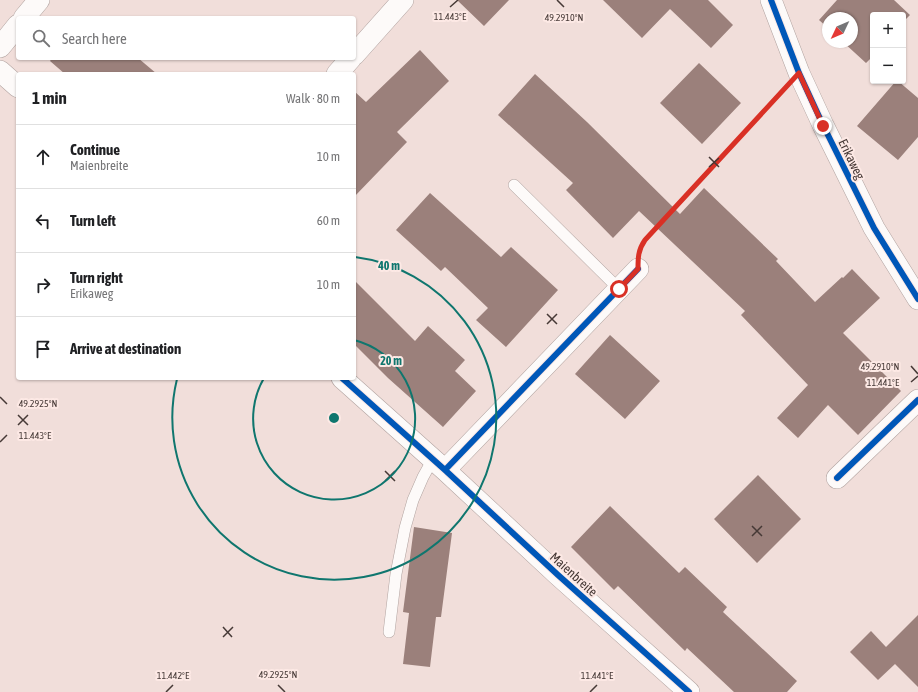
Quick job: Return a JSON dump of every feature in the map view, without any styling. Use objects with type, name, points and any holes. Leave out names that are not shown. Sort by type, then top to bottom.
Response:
[{"type":"street","points":[[26,16],[39,0]]},
{"type":"street","points":[[356,53],[402,0]]},
{"type":"street","name":"Erikaweg","points":[[772,0],[799,73],[823,126],[874,228],[918,299]]},
{"type":"street","points":[[0,47],[16,27]]},
{"type":"street","points":[[339,72],[349,60]]},
{"type":"street","points":[[0,71],[16,85]]},
{"type":"street","points":[[439,464],[638,269]]},
{"type":"street","name":"Maienbreite","points":[[344,380],[439,464],[564,580],[689,692]]},
{"type":"street","points":[[837,478],[918,400]]},
{"type":"lane","points":[[514,185],[619,289]]},
{"type":"lane","points":[[389,632],[396,574],[413,500],[422,477],[439,464]]},
{"type":"path","points":[[638,269],[638,256],[640,248],[645,240],[799,73]]},
{"type":"building","points":[[457,0],[509,0],[484,26]]},
{"type":"building","points":[[603,0],[708,0],[733,25],[711,48],[670,9],[642,38]]},
{"type":"building","points":[[837,0],[894,0],[910,15],[906,19],[906,12],[870,12],[870,59],[866,63],[850,48],[858,48],[858,12],[826,12]]},
{"type":"building","points":[[420,50],[449,81],[397,132],[407,142],[356,195],[356,93],[366,102]]},
{"type":"building","points":[[140,60],[155,72],[63,72],[50,61]]},
{"type":"building","points":[[699,63],[741,103],[702,144],[660,103]]},
{"type":"building","points":[[535,74],[587,122],[680,214],[704,188],[778,259],[776,261],[815,302],[852,269],[880,298],[843,333],[901,391],[858,435],[828,405],[798,438],[777,418],[808,385],[741,315],[745,311],[639,211],[613,238],[566,190],[573,183],[498,115]]},
{"type":"building","points":[[893,84],[902,84],[918,98],[918,137],[898,160],[857,126]]},
{"type":"building","points":[[430,193],[501,257],[511,247],[558,290],[506,347],[476,320],[488,308],[445,267],[441,271],[396,230]]},
{"type":"building","points":[[356,282],[415,341],[428,326],[465,360],[455,371],[476,391],[443,427],[388,378],[356,346]]},
{"type":"building","points":[[610,335],[660,381],[625,419],[575,374]]},
{"type":"building","points":[[758,475],[801,519],[757,563],[714,519]]},
{"type":"building","points":[[610,506],[679,573],[685,567],[727,607],[723,612],[797,681],[787,692],[734,692],[687,648],[685,651],[618,586],[614,590],[571,547]]},
{"type":"building","points":[[414,527],[452,533],[441,617],[436,617],[430,667],[403,664],[409,613],[403,612]]},
{"type":"building","points":[[918,615],[918,687],[895,664],[878,680],[850,652],[871,631],[886,647]]},
{"type":"cycle path","points":[[771,0],[799,73],[823,125],[874,228],[918,299]]},
{"type":"cycle path","points":[[445,470],[638,269]]},
{"type":"cycle path","points":[[344,380],[689,692]]},
{"type":"cycle path","points":[[837,478],[918,400]]},
{"type":"route","points":[[619,289],[638,269],[638,256],[640,248],[645,240],[799,73],[823,126]]}]
